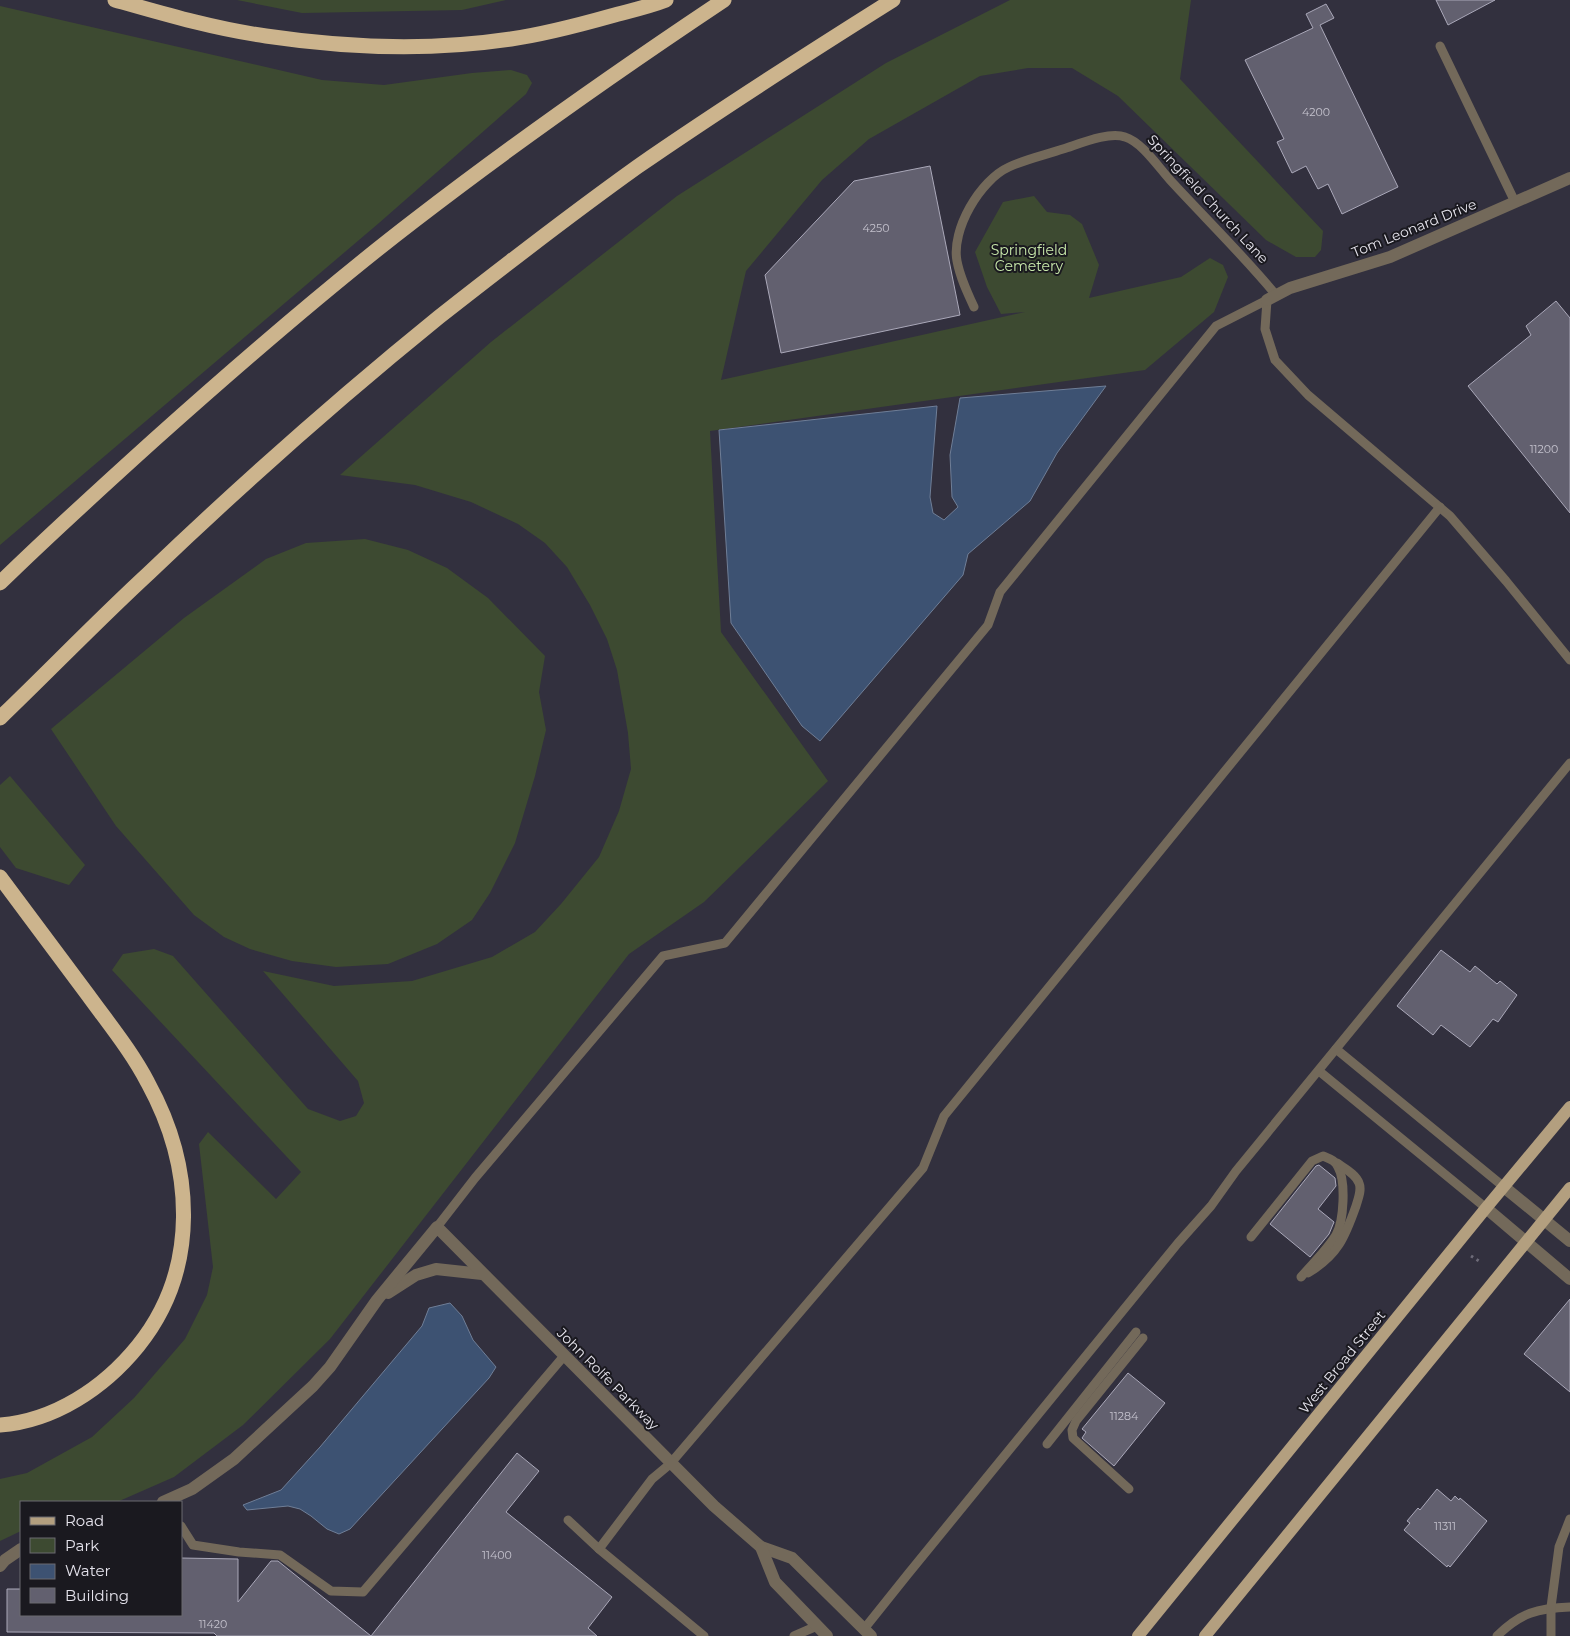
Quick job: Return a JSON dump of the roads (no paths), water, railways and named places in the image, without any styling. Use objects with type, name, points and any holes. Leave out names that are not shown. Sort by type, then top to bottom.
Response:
[{"type":"highway","points":[[115,0],[202,24],[264,36],[321,43],[439,46],[512,39],[590,22],[666,0]]},
{"type":"highway","points":[[0,583],[190,407],[317,298],[414,220],[514,145],[724,0]]},
{"type":"highway","points":[[0,719],[146,575],[246,483],[338,402],[439,318],[536,241],[638,167],[738,99],[894,0]]},
{"type":"highway","points":[[0,877],[126,1046],[148,1083],[168,1126],[179,1165],[184,1196],[184,1228],[180,1258],[172,1286],[145,1338],[126,1361],[82,1397],[52,1412],[0,1425]]},
{"type":"main road","name":"West Broad Street","points":[[1138,1636],[1570,1107]]},
{"type":"main road","points":[[1205,1636],[1570,1188]]},
{"type":"street","name":"Tom Leonard Drive","points":[[1271,298],[1290,288],[1390,257],[1570,178]]},
{"type":"street","points":[[1504,1187],[1570,1241]]},
{"type":"street","points":[[1486,1208],[1570,1279]]},
{"type":"street","name":"John Rolfe Parkway","points":[[437,1227],[670,1464],[714,1506],[761,1547],[792,1558],[868,1632]]},
{"type":"street","points":[[168,1501],[192,1489],[234,1459],[276,1421],[330,1367],[377,1300],[437,1227]]},
{"type":"street","points":[[377,1300],[416,1275],[436,1269],[482,1274]]},
{"type":"street","name":"John Rolfe Parkway","points":[[761,1547],[776,1582],[827,1636]]},
{"type":"street","points":[[0,1566],[20,1550]]},
{"type":"lane","points":[[1440,46],[1515,202]]},
{"type":"lane","name":"Springfield Church Lane","points":[[974,307],[961,277],[956,259],[958,238],[975,197],[991,179],[1008,167],[1103,137],[1117,135],[1136,141],[1244,257],[1271,298]]},
{"type":"lane","points":[[1271,298],[1265,329],[1275,360],[1308,395],[1450,516],[1570,660]]},
{"type":"lane","points":[[437,1227],[475,1178],[663,956],[725,943],[988,625],[1000,592],[1216,326],[1271,298]]},
{"type":"lane","points":[[599,1548],[652,1479],[670,1464],[923,1168],[944,1116],[1440,507]]},
{"type":"lane","points":[[868,1632],[908,1574],[1178,1243],[1211,1206],[1236,1171],[1570,763]]},
{"type":"lane","points":[[1336,1049],[1504,1187]]},
{"type":"lane","points":[[1319,1071],[1486,1208]]},
{"type":"lane","points":[[1251,1237],[1312,1161],[1323,1156],[1333,1160],[1355,1177],[1360,1185],[1359,1196],[1346,1234],[1334,1252],[1320,1266],[1301,1277],[1336,1234],[1343,1208],[1339,1168],[1333,1160]]},
{"type":"lane","points":[[1047,1444],[1139,1335],[1076,1421],[1072,1430],[1074,1438],[1129,1489]]},
{"type":"lane","points":[[182,1528],[193,1545],[239,1552],[280,1554],[330,1591],[362,1592],[564,1356]]},
{"type":"lane","points":[[1551,1636],[1550,1607],[1559,1547],[1570,1519]]},
{"type":"lane","points":[[568,1520],[704,1636]]},
{"type":"lane","points":[[1497,1636],[1517,1618],[1534,1610],[1550,1607],[1570,1607]]},
{"type":"lane","points":[[794,1636],[817,1626]]},
{"type":"water","points":[[1106,386],[1057,453],[1030,501],[968,554],[963,575],[820,741],[802,726],[731,623],[719,430],[937,406],[930,497],[933,513],[944,520],[958,507],[952,497],[950,455],[960,398]]},
{"type":"water","points":[[450,1303],[462,1316],[473,1340],[496,1367],[489,1378],[350,1529],[339,1534],[327,1529],[300,1509],[288,1506],[247,1510],[243,1505],[281,1490],[320,1447],[422,1326],[429,1308]]},
{"type":"park label","name":"Springfield Cemetery","points":[[1029,258]]}]
